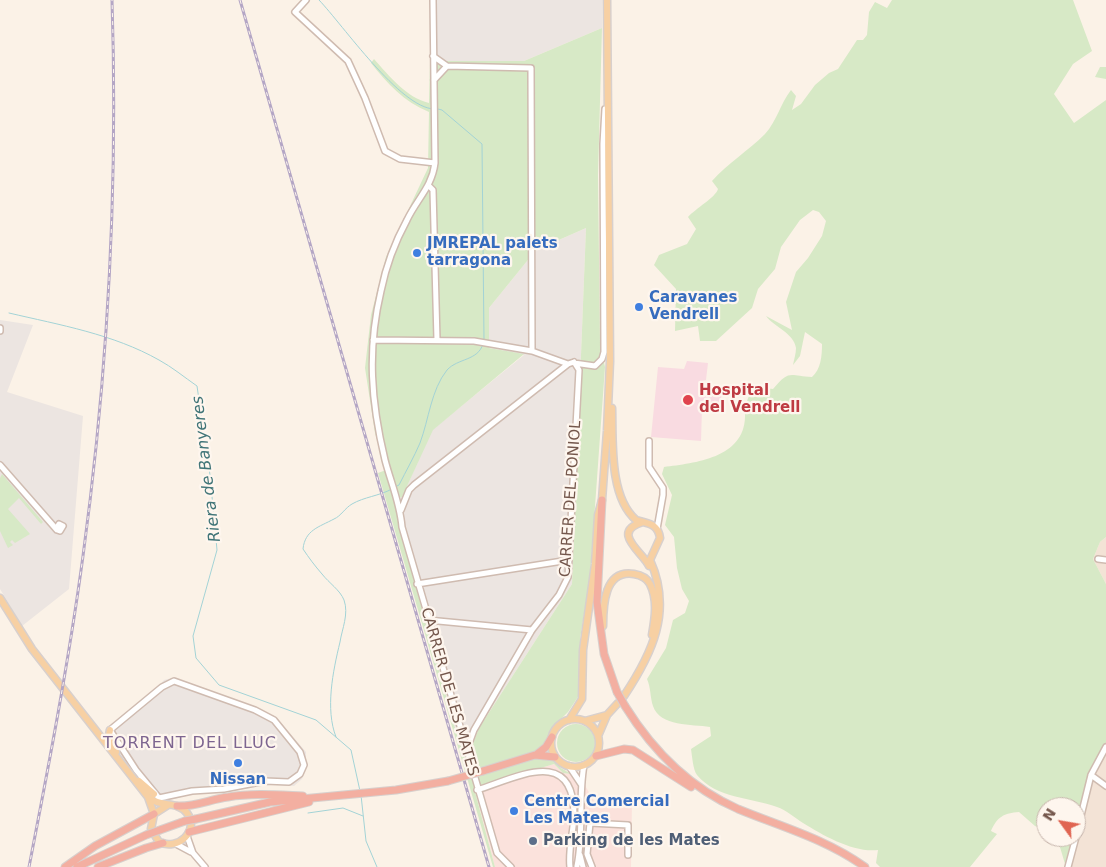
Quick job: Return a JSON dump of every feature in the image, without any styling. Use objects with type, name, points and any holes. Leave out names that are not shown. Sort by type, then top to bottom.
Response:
[{"type":"highway","points":[[602,500],[597,602],[602,642],[621,705],[655,749],[671,765],[701,789],[736,808],[822,841],[844,852],[865,867]]},
{"type":"highway","points":[[77,867],[146,835],[185,821],[270,802],[372,793],[448,780],[535,755],[546,747],[552,737]]},
{"type":"highway","points":[[596,756],[624,748],[633,750],[707,797],[728,807],[736,808]]},
{"type":"highway","points":[[535,755],[555,757]]},
{"type":"highway","points":[[177,806],[188,806],[228,797],[266,794],[336,796]]},
{"type":"highway","points":[[188,834],[336,796]]},
{"type":"highway","points":[[65,867],[95,846],[154,814]]},
{"type":"highway","points":[[98,867],[163,843]]},
{"type":"main road","points":[[585,721],[593,727],[598,736],[599,746],[596,756],[584,765],[569,766],[555,757],[552,737],[560,725],[569,720],[582,698],[583,650],[598,515],[602,500],[609,392],[608,0]]},
{"type":"main road","points":[[609,392],[612,404],[615,472],[627,509],[636,520],[657,529],[660,538],[650,560],[658,586],[660,607],[656,640],[624,696]]},
{"type":"main road","points":[[646,523],[633,527],[629,536],[632,547],[647,561],[655,587],[657,621],[649,654]]},
{"type":"main road","points":[[640,553],[653,551]]},
{"type":"main road","points":[[602,642],[603,605],[607,589],[616,578],[629,573],[640,575],[650,582],[655,602],[651,644]]},
{"type":"main road","points":[[0,598],[32,649],[123,766],[151,795],[156,802],[183,809],[190,819],[188,834],[176,844],[163,843],[152,833],[150,825],[154,814],[151,795]]},
{"type":"main road","points":[[569,720],[585,721],[607,715],[621,705]]},
{"type":"main road","points":[[598,736],[607,715]]},
{"type":"main road","points":[[110,730],[111,742],[123,766]]},
{"type":"main road","points":[[154,814],[168,805]]},
{"type":"street","points":[[306,0],[295,12],[348,61],[365,98],[385,151],[400,159],[435,163]]},
{"type":"street","points":[[433,0],[435,163],[433,178],[429,186],[433,190],[436,340]]},
{"type":"street","points":[[373,340],[480,342],[532,351],[571,363],[595,366],[602,359],[604,352],[603,144],[608,23]]},
{"type":"street","points":[[433,56],[447,66],[531,68],[532,351]]},
{"type":"street","points":[[433,67],[440,61]]},
{"type":"street","points":[[434,80],[440,71],[447,66]]},
{"type":"street","points":[[433,67],[440,71]]},
{"type":"street","name":"CARRER DE LES MATES","points":[[429,186],[407,219],[391,253],[381,291],[373,340],[371,388],[386,461],[400,510],[402,527],[462,739],[496,853],[511,867]]},
{"type":"street","points":[[400,510],[409,490],[414,485],[571,363]]},
{"type":"street","name":"CARRER DEL PONIOL","points":[[466,752],[474,730],[532,630],[559,595],[568,577],[579,370],[571,363]]},
{"type":"street","points":[[650,441],[649,467],[663,488],[663,504],[658,516],[657,529]]},
{"type":"street","points":[[0,465],[54,526]]},
{"type":"street","points":[[646,523],[658,516]]},
{"type":"street","points":[[1098,559],[1106,560]]},
{"type":"street","points":[[417,584],[569,560]]},
{"type":"street","points":[[428,620],[532,630]]},
{"type":"street","points":[[174,681],[255,710],[274,720],[303,758],[304,765],[300,774],[289,782],[264,781],[224,789],[192,791],[167,798],[151,795],[110,730],[162,687],[174,681]]},
{"type":"street","points":[[458,724],[463,732],[468,733],[474,730]]},
{"type":"street","name":"CARRER DEL PONIOL","points":[[462,739],[474,730]]},
{"type":"street","points":[[1086,797],[1091,775],[1106,747]]},
{"type":"street","points":[[579,867],[584,765]]},
{"type":"street","points":[[569,766],[582,787]]},
{"type":"street","points":[[477,790],[541,770],[553,771],[563,778],[570,790],[574,815],[570,867]]},
{"type":"street","points":[[1091,775],[1106,786]]},
{"type":"street","points":[[582,823],[628,825],[628,855]]},
{"type":"street","points":[[590,823],[587,854],[592,867]]},
{"type":"street","points":[[188,834],[193,853]]},
{"type":"street","points":[[176,844],[193,853],[205,867]]},
{"type":"street","points":[[1068,867],[1073,847]]},
{"type":"shaded area","points":[[430,0],[602,0],[602,28],[524,61],[430,61]]},
{"type":"shaded area","points":[[586,228],[572,584],[479,728],[474,741],[460,746],[400,530],[394,498],[402,497],[432,430],[524,355],[489,348],[489,308],[536,250]]},
{"type":"shaded area","points":[[0,320],[33,325],[7,392],[83,416],[69,589],[22,626],[0,589]]},
{"type":"shaded area","name":"Hospital del Vendrell","points":[[687,361],[708,363],[706,380],[702,381],[701,392],[722,392],[720,410],[702,408],[701,441],[651,437],[658,367],[684,369]]},
{"type":"shaded area","points":[[1106,537],[1106,584],[1093,559],[1100,542]]},
{"type":"shaded area","points":[[172,678],[245,703],[276,717],[306,752],[306,767],[302,779],[294,786],[274,784],[227,792],[196,793],[167,801],[153,797],[108,740],[106,733],[121,716],[156,689],[164,680]]},
{"type":"shaded area","points":[[1106,743],[1106,867],[1066,867],[1071,847],[1086,847],[1086,797],[1083,797],[1087,778]]},
{"type":"shaded area","points":[[554,764],[563,773],[579,775],[594,801],[632,801],[631,867],[495,867],[474,788]]},
{"type":"green space","points":[[892,0],[1073,0],[1092,51],[1073,64],[1054,94],[1074,123],[1106,100],[1106,537],[1100,542],[1093,559],[1106,584],[1106,743],[1087,778],[1083,797],[1036,797],[1036,826],[1019,812],[1005,815],[996,822],[991,831],[997,834],[970,867],[880,867],[876,863],[878,850],[859,849],[849,846],[820,833],[780,808],[714,789],[697,775],[691,749],[711,736],[710,727],[677,723],[662,718],[653,706],[647,679],[666,648],[673,620],[685,613],[689,601],[682,589],[677,568],[674,537],[665,525],[672,495],[662,474],[664,467],[703,460],[727,450],[736,442],[743,431],[747,400],[758,387],[773,389],[787,376],[812,377],[815,374],[820,362],[822,344],[805,332],[800,356],[793,365],[796,348],[792,338],[766,316],[792,330],[786,302],[796,272],[808,258],[822,236],[826,221],[819,212],[813,210],[800,220],[781,247],[775,269],[758,289],[752,308],[716,341],[700,341],[698,326],[675,331],[676,289],[654,265],[659,255],[687,244],[696,229],[688,217],[718,189],[712,181],[765,134],[773,124],[791,90],[796,96],[792,110],[801,104],[815,85],[829,73],[838,69],[857,40],[863,40],[867,35],[869,12],[875,2],[887,8]]},
{"type":"green space","points":[[602,28],[598,175],[600,344],[605,367],[590,576],[580,639],[580,694],[568,712],[551,729],[547,752],[561,768],[571,774],[563,773],[554,764],[474,788],[495,867],[493,867],[378,473],[386,470],[375,433],[365,368],[371,315],[386,257],[428,168],[429,112],[404,97],[383,78],[371,63],[374,59],[406,91],[429,103],[430,61],[524,61]],"holes":[[[586,228],[572,584],[479,728],[474,741],[460,746],[400,530],[395,498],[402,497],[433,430],[524,354],[489,348],[489,308],[536,250]]]},
{"type":"green space","points":[[1100,67],[1106,67],[1106,79],[1095,77]]},
{"type":"green space","points":[[2,474],[43,522],[41,524],[19,498],[8,509],[30,534],[15,543],[12,540],[10,542],[13,545],[8,548],[0,531],[0,478]]},
{"type":"green space","points":[[576,724],[589,730],[595,743],[589,756],[576,762],[563,756],[557,743],[563,730]]},
{"type":"green space","points":[[1060,847],[1071,847],[1068,861],[1065,864]]},
{"type":"waterway","points":[[319,0],[389,81],[420,105],[434,109]]},
{"type":"waterway","points":[[438,109],[442,110],[482,144],[484,340]]},
{"type":"waterway","name":"Riera de Banyeres","points":[[9,313],[67,326],[123,343],[164,363],[197,386],[210,475],[217,550],[193,636],[196,658],[219,685],[316,720],[351,750],[360,791]]},
{"type":"waterway","points":[[395,487],[399,485],[420,443],[437,386],[447,370],[477,354],[483,344]]},
{"type":"waterway","points":[[336,737],[331,714],[331,690],[346,611],[344,600],[340,593],[312,562],[303,549],[304,543],[310,533],[336,518],[352,504],[392,489]]},
{"type":"waterway","name":"Riera de Banyeres","points":[[361,795],[366,841],[377,867]]},
{"type":"waterway","points":[[308,813],[343,808],[363,816]]},
{"type":"railway","points":[[29,867],[71,634],[92,487],[99,418],[105,348],[112,209],[114,139],[112,0]]},
{"type":"railway","points":[[240,0],[489,867]]},
{"type":"place","name":"JMREPAL palets tarragona","points":[[417,253]]},
{"type":"place","name":"Caravanes Vendrell","points":[[639,307]]},
{"type":"place","name":"Hospital del Vendrell","points":[[688,400]]},
{"type":"place","name":"Nissan","points":[[238,763]]},
{"type":"place","name":"Centre Comercial Les Mates","points":[[514,811]]},
{"type":"place","name":"Parking de les Mates","points":[[533,841]]},
{"type":"district","name":"TORRENT DEL LLUC","points":[[190,744]]}]
